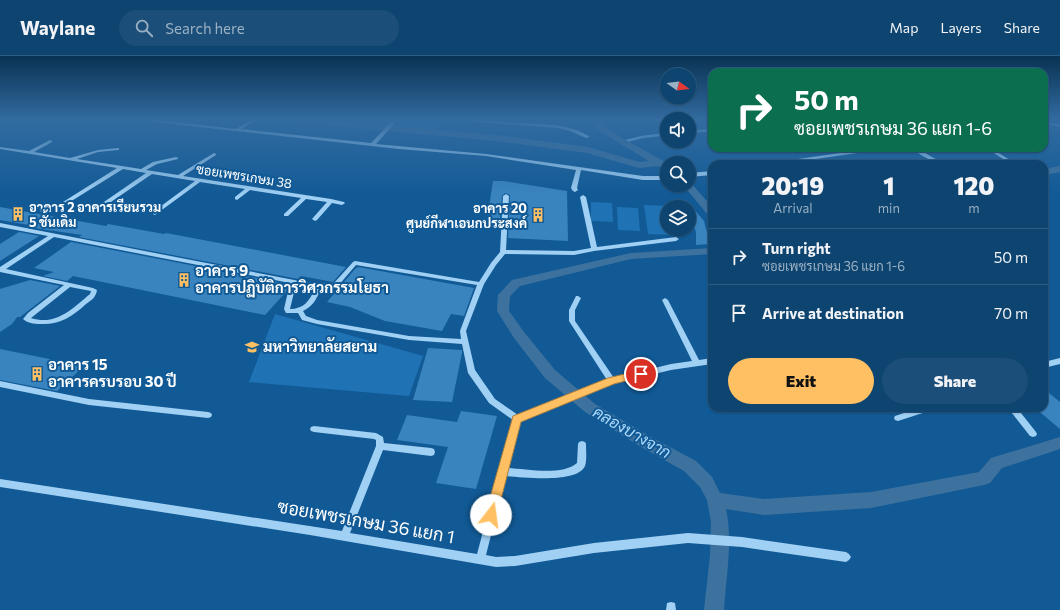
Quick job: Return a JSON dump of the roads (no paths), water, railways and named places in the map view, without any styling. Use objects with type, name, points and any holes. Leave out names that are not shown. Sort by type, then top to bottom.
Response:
[{"type":"street","points":[[29,153],[43,145]]},
{"type":"street","points":[[372,145],[486,155],[643,178],[660,178]]},
{"type":"street","name":"ซอยเพชรเกษม 38","points":[[0,148],[342,203]]},
{"type":"street","points":[[69,159],[98,151],[117,148]]},
{"type":"street","points":[[797,160],[852,152]]},
{"type":"street","points":[[920,152],[932,160]]},
{"type":"street","points":[[994,152],[1008,160]]},
{"type":"street","points":[[178,177],[214,154]]},
{"type":"street","points":[[141,171],[155,163],[176,158]]},
{"type":"street","points":[[65,203],[121,168]]},
{"type":"street","points":[[575,190],[574,188],[579,169]]},
{"type":"street","points":[[103,205],[151,172]]},
{"type":"street","points":[[696,175],[708,173]]},
{"type":"street","points":[[155,213],[199,180]]},
{"type":"street","points":[[237,198],[249,188]]},
{"type":"street","points":[[506,196],[503,252],[493,264],[481,284],[463,331],[470,371],[492,401],[517,419]]},
{"type":"street","points":[[286,215],[304,197]]},
{"type":"street","points":[[583,197],[594,249]]},
{"type":"street","points":[[315,219],[331,201]]},
{"type":"street","points":[[0,225],[315,286],[336,284],[355,263],[481,284]]},
{"type":"street","points":[[1,270],[53,235]]},
{"type":"street","points":[[503,252],[574,253],[594,249],[676,239]]},
{"type":"street","points":[[1,270],[94,290],[93,295],[65,318],[50,324],[30,321],[26,319],[68,285]]},
{"type":"street","points":[[293,282],[287,309],[288,311],[294,312],[306,308],[316,297],[317,290],[315,286]]},
{"type":"street","points":[[578,298],[572,310],[572,321],[612,381]]},
{"type":"street","points":[[665,300],[697,363]]},
{"type":"street","points":[[300,311],[304,318],[317,322],[409,338],[465,342]]},
{"type":"street","points":[[1048,363],[1060,361]]},
{"type":"street","points":[[517,419],[612,381],[671,367],[708,362]]},
{"type":"street","points":[[0,384],[89,402],[208,415]]},
{"type":"street","points":[[898,418],[917,412]]},
{"type":"street","points":[[1015,412],[1033,434]]},
{"type":"street","points":[[480,559],[517,419]]},
{"type":"street","points":[[314,429],[376,436],[380,439],[380,446],[344,537]]},
{"type":"street","points":[[503,472],[561,474],[575,471],[581,465],[582,444]]},
{"type":"street","points":[[380,446],[431,452]]},
{"type":"street","name":"ซอยเพชรเกษม 36 แยก 1","points":[[0,483],[202,515],[264,522],[496,562],[515,561],[594,548],[656,540],[688,538],[707,538],[742,542],[846,557]]},
{"type":"waterway","points":[[549,145],[588,150],[639,165],[658,163]]},
{"type":"waterway","name":"คลองบางจาก","points":[[627,145],[660,163]]},
{"type":"waterway","points":[[1048,171],[1060,169]]},
{"type":"waterway","name":"คลองบางจาก","points":[[694,192],[708,208]]},
{"type":"waterway","name":"คลองบางจาก","points":[[708,251],[631,256],[516,283],[504,295],[503,311],[519,335],[550,374],[590,408],[646,442],[690,466],[706,482],[715,500]]},
{"type":"waterway","points":[[715,500],[764,507],[871,500],[984,478],[997,463],[1060,443]]},
{"type":"waterway","name":"คลองบางจาก","points":[[714,610],[719,555],[720,522],[715,500]]},
{"type":"place","name":"อาคาร 2 อาคารเรียนรวม 5 ชั้นเดิม","points":[[18,214]]},
{"type":"place","name":"อาคาร 20 ศูนย์กีฬาเอนกประสงค์","points":[[538,215]]},
{"type":"place","name":"อาคาร 9 อาคารปฏิบัติการวิศวกรรมโยธา","points":[[184,280]]},
{"type":"place","name":"มหาวิทยาลัยสยาม","points":[[252,347]]},
{"type":"place","name":"อาคาร 15 อาคารครบรอบ 30 ปี","points":[[37,374]]}]
